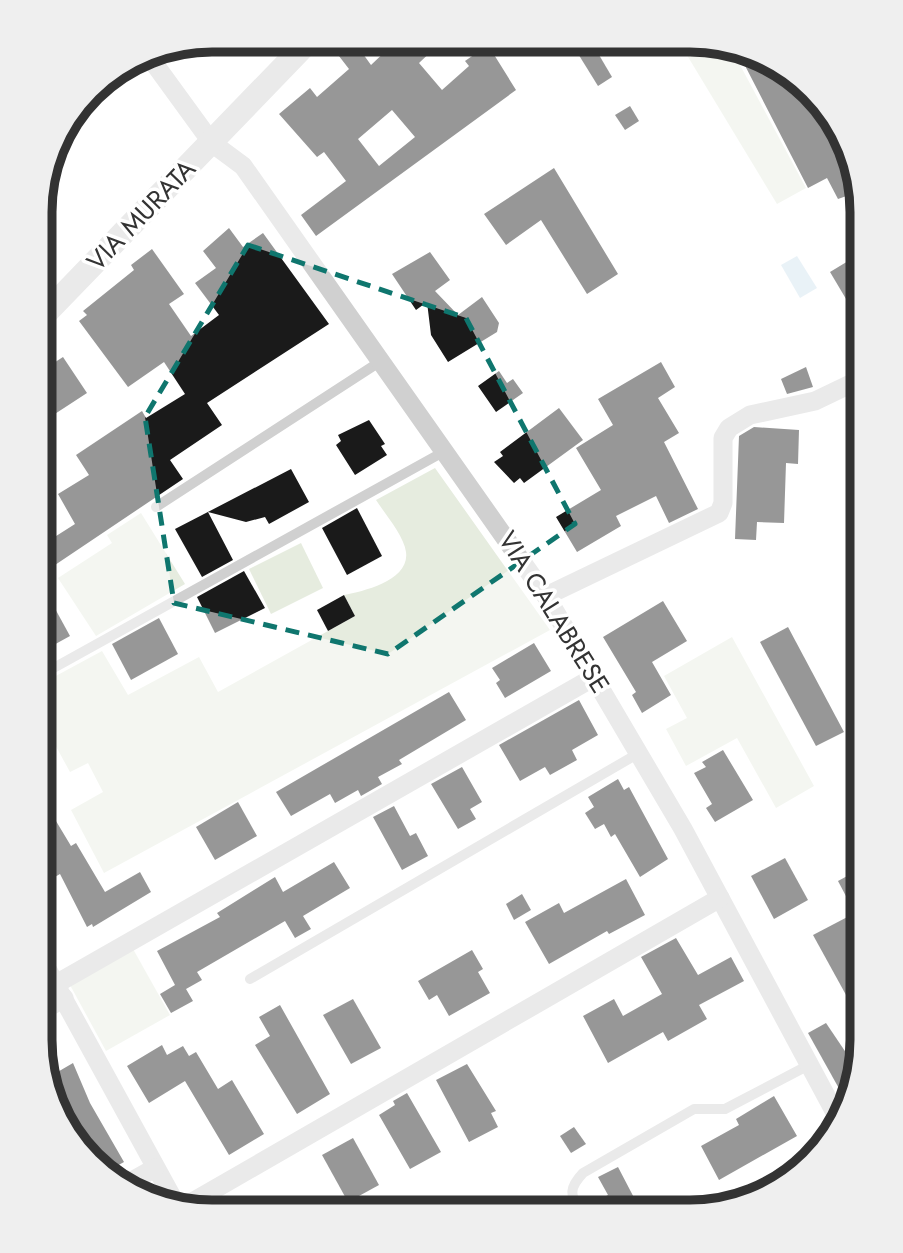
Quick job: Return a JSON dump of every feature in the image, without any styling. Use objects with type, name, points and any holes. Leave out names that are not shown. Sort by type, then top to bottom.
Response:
[{"type":"street","name":"VIA MURATA","points":[[52,306],[298,52]]},
{"type":"street","name":"VIA CALABRESE","points":[[154,64],[212,143],[243,166],[547,596],[640,753],[834,1111]]},
{"type":"street","points":[[547,596],[719,513],[723,503],[723,438],[729,428],[740,420],[750,415],[802,406],[850,384]]},
{"type":"street","points":[[52,999],[60,991],[596,676]]},
{"type":"street","points":[[197,1199],[720,898]]},
{"type":"street","points":[[52,977],[171,1195]]},
{"type":"street","points":[[134,1180],[156,1168]]},
{"type":"lane","points":[[156,507],[381,361]]},
{"type":"lane","points":[[52,669],[444,451]]},
{"type":"lane","points":[[250,979],[640,753]]},
{"type":"lane","points":[[573,1200],[570,1195],[572,1185],[583,1173],[694,1109],[725,1109],[809,1065]]},
{"type":"path","points":[[561,1200],[570,1195]]},
{"type":"highlighted area","points":[[248,245],[466,318],[575,524],[388,654],[174,603],[145,417]]},
{"type":"shaded area","points":[[685,52],[737,60],[806,188],[777,204]]},
{"type":"shaded area","points":[[435,468],[550,630],[104,873],[71,810],[103,792],[88,763],[70,772],[52,739],[52,678],[102,651],[128,695],[199,657],[218,692],[355,616],[344,595],[384,582],[401,570],[405,562],[405,546],[376,500]]},
{"type":"shaded area","points":[[141,513],[185,584],[96,636],[58,578],[112,543],[107,535]]},
{"type":"shaded area","points":[[301,543],[323,588],[271,614],[249,569]]},
{"type":"shaded area","points":[[732,637],[814,786],[776,808],[737,738],[686,766],[666,729],[687,718],[664,676]]},
{"type":"shaded area","points":[[133,949],[170,1015],[106,1051],[70,985]]},
{"type":"water","points":[[797,256],[817,288],[800,298],[781,265]]},
{"type":"building","points":[[336,52],[362,52],[371,65],[385,52],[431,52],[419,63],[442,90],[469,66],[465,61],[478,52],[492,52],[516,90],[316,236],[301,215],[346,181],[324,152],[317,157],[279,114],[310,88],[317,97],[349,69]],"holes":[[[392,110],[415,137],[379,166],[358,139]]]},
{"type":"building","points":[[577,52],[597,52],[612,77],[598,86]]},
{"type":"building","points":[[743,61],[780,79],[796,92],[824,123],[834,142],[845,171],[849,195],[838,199],[827,178],[808,188]]},
{"type":"building","points":[[630,106],[639,121],[625,130],[615,115]]},
{"type":"building","points":[[554,168],[618,274],[587,294],[541,220],[506,245],[484,214]]},
{"type":"building","points":[[229,228],[243,247],[263,233],[329,324],[207,403],[222,425],[170,460],[183,479],[55,565],[52,560],[52,539],[75,524],[58,494],[89,475],[76,455],[142,411],[146,418],[185,394],[164,362],[128,387],[79,321],[87,315],[83,311],[134,270],[131,265],[152,249],[184,294],[169,304],[191,336],[219,315],[195,283],[216,268],[203,251]]},
{"type":"building","points":[[430,252],[450,280],[435,291],[458,315],[482,297],[499,323],[497,332],[448,362],[431,335],[427,302],[416,310],[392,274]]},
{"type":"building","points":[[850,260],[850,303],[849,304],[830,272]]},
{"type":"building","points":[[63,357],[87,393],[52,416],[52,364]]},
{"type":"building","points":[[661,362],[675,387],[658,398],[679,433],[664,442],[698,509],[669,523],[656,496],[616,516],[621,526],[577,552],[556,517],[601,490],[576,448],[613,425],[598,399]]},
{"type":"building","points":[[806,367],[813,387],[787,394],[781,379]]},
{"type":"building","points":[[499,371],[507,383],[513,379],[523,393],[496,412],[478,386]]},
{"type":"building","points":[[559,408],[583,440],[524,483],[520,478],[514,483],[494,462],[503,456],[500,452]]},
{"type":"building","points":[[369,420],[385,444],[381,446],[387,455],[355,475],[336,445],[341,441],[338,435]]},
{"type":"building","points":[[754,427],[799,430],[798,464],[786,463],[784,523],[757,522],[756,540],[735,539],[739,436]]},
{"type":"building","points":[[291,469],[309,502],[269,524],[265,517],[246,522],[208,512],[233,560],[202,577],[175,529]]},
{"type":"building","points":[[357,508],[382,556],[347,575],[322,528]]},
{"type":"building","points":[[244,571],[265,608],[215,633],[197,597]]},
{"type":"building","points":[[344,595],[355,616],[328,631],[317,610]]},
{"type":"building","points":[[663,601],[687,641],[652,662],[671,695],[642,713],[632,695],[636,692],[603,637]]},
{"type":"building","points":[[52,603],[70,636],[52,646]]},
{"type":"building","points":[[159,618],[178,654],[131,680],[112,644]]},
{"type":"building","points":[[788,627],[844,732],[816,746],[760,642]]},
{"type":"building","points":[[534,643],[551,671],[505,698],[496,683],[500,680],[492,668]]},
{"type":"building","points":[[449,692],[466,720],[399,760],[402,764],[378,777],[382,784],[361,796],[358,790],[335,803],[330,794],[291,816],[276,792]]},
{"type":"building","points":[[579,700],[598,735],[572,750],[577,760],[550,775],[545,767],[520,781],[499,745]]},
{"type":"building","points":[[723,750],[753,800],[715,822],[706,808],[712,804],[694,773],[706,767],[702,762]]},
{"type":"building","points":[[462,767],[482,802],[470,809],[476,819],[458,829],[431,784]]},
{"type":"building","points":[[618,779],[624,790],[629,787],[668,859],[640,877],[615,834],[611,837],[604,824],[595,829],[585,813],[594,807],[588,797]]},
{"type":"building","points":[[238,802],[257,836],[215,860],[196,827]]},
{"type":"building","points":[[394,806],[410,836],[416,833],[428,856],[402,870],[373,817]]},
{"type":"building","points":[[56,821],[71,846],[76,843],[105,892],[140,872],[151,892],[93,927],[92,924],[87,927],[60,874],[52,879],[52,823]]},
{"type":"building","points":[[785,858],[808,900],[774,919],[751,876]]},
{"type":"building","points":[[334,862],[350,888],[303,916],[311,929],[295,938],[285,921],[197,972],[202,980],[186,989],[193,1001],[171,1013],[160,994],[175,985],[157,951],[220,917],[217,913],[275,877],[283,892]]},
{"type":"building","points":[[850,874],[850,899],[848,900],[838,881]]},
{"type":"building","points":[[626,879],[645,915],[609,934],[607,931],[549,964],[525,922],[559,903],[564,913]]},
{"type":"building","points":[[522,894],[531,910],[514,920],[506,904]]},
{"type":"building","points":[[850,916],[850,1002],[813,935]]},
{"type":"building","points":[[676,938],[698,975],[731,957],[744,981],[699,1005],[707,1019],[668,1041],[663,1032],[608,1063],[583,1016],[614,999],[623,1016],[662,994],[641,957]]},
{"type":"building","points":[[472,950],[483,969],[478,972],[490,993],[449,1016],[437,995],[429,1000],[418,981]]},
{"type":"building","points":[[353,999],[381,1048],[351,1064],[323,1015]]},
{"type":"building","points":[[280,1005],[330,1094],[297,1114],[255,1045],[270,1036],[259,1017]]},
{"type":"building","points":[[826,1023],[849,1057],[842,1093],[808,1033]]},
{"type":"building","points":[[162,1045],[167,1055],[183,1046],[189,1056],[196,1052],[218,1089],[232,1080],[264,1134],[229,1155],[185,1081],[149,1103],[127,1066]]},
{"type":"building","points":[[73,1063],[90,1103],[124,1162],[115,1167],[79,1130],[61,1092],[56,1073]]},
{"type":"building","points":[[467,1064],[496,1111],[491,1113],[498,1127],[469,1142],[436,1080]]},
{"type":"building","points":[[407,1093],[441,1152],[410,1169],[379,1115],[395,1105],[393,1101]]},
{"type":"building","points":[[774,1096],[797,1136],[719,1180],[701,1146],[739,1125],[736,1119]]},
{"type":"building","points":[[574,1127],[586,1144],[571,1153],[560,1136]]},
{"type":"building","points":[[353,1138],[379,1185],[347,1200],[322,1155]]},
{"type":"building","points":[[618,1167],[635,1200],[598,1200],[608,1195],[598,1177]]}]
